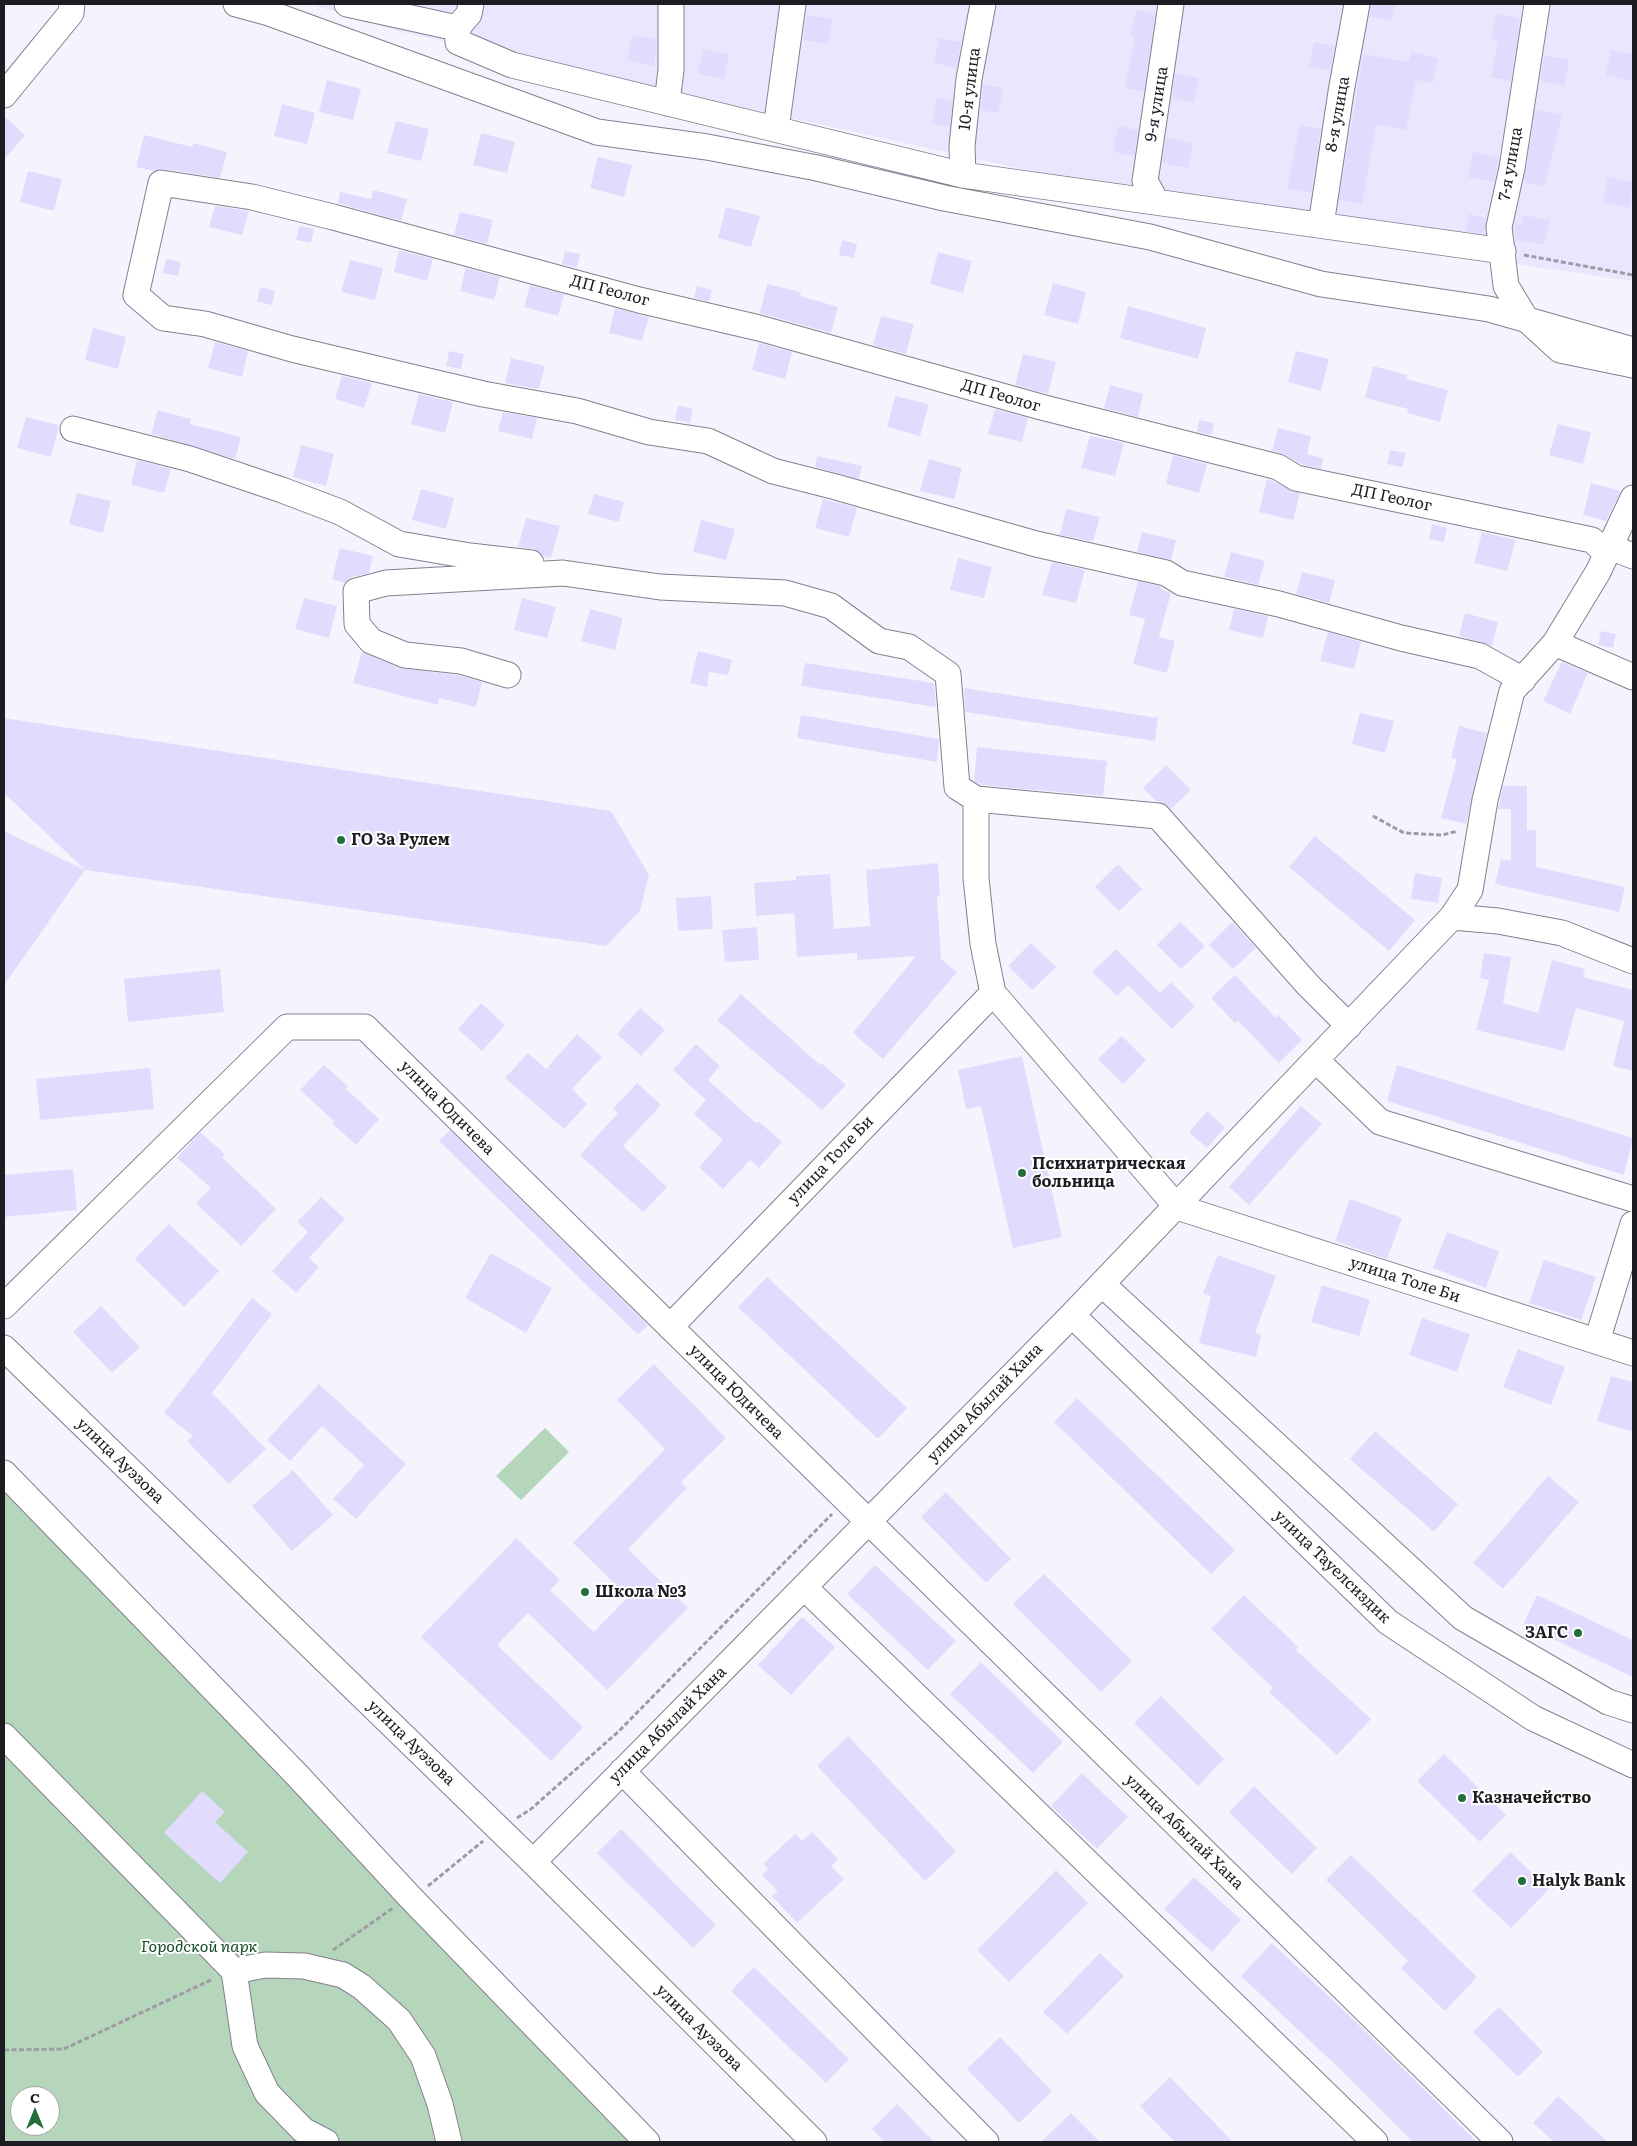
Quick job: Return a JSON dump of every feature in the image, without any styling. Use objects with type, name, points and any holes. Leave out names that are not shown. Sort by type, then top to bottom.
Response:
[{"type":"street","points":[[4,95],[71,13],[72,4]]},
{"type":"street","points":[[236,4],[269,13],[597,132],[707,147],[817,168],[944,198],[1150,237],[1321,284],[1490,309],[1526,319],[1632,356]]},
{"type":"street","points":[[347,4],[457,28]]},
{"type":"street","points":[[471,4],[469,14],[457,28],[458,42],[512,65],[963,175],[1093,195],[1156,201],[1321,224],[1504,252]]},
{"type":"street","points":[[667,103],[671,70],[671,4]]},
{"type":"street","points":[[776,129],[793,4]]},
{"type":"street","name":"10-я улица","points":[[963,175],[962,146],[969,79],[983,4]]},
{"type":"street","name":"9-я улица","points":[[1156,201],[1145,181],[1171,4]]},
{"type":"street","name":"8-я улица","points":[[1321,224],[1340,92],[1357,4]]},
{"type":"street","name":"7-я улица","points":[[1526,319],[1506,286],[1500,227],[1512,168],[1537,4]]},
{"type":"street","name":"ДП Геолог","points":[[1523,680],[1480,656],[1401,638],[1279,604],[1182,583],[1166,573],[1027,542],[836,487],[773,471],[708,441],[649,432],[577,411],[483,394],[292,349],[205,324],[163,318],[136,295],[161,183],[252,197],[470,252],[639,300],[759,328],[1041,407],[1278,468],[1296,478],[1592,540],[1608,550],[1633,556]]},
{"type":"street","points":[[72,429],[190,459],[282,490],[340,512],[399,544],[470,556],[524,561],[562,573],[660,587],[784,593],[831,606],[879,641],[909,647],[948,674],[957,787],[976,799],[1158,816],[1308,985],[1349,1026]]},
{"type":"street","name":"улица Абылай Хана","points":[[532,1862],[1072,1315],[1452,917],[1470,890],[1481,826],[1512,691],[1555,643],[1608,550],[1633,498]]},
{"type":"street","points":[[508,675],[461,661],[405,655],[371,641],[357,624],[356,590],[386,583],[562,573]]},
{"type":"street","points":[[1555,643],[1633,677]]},
{"type":"street","points":[[976,799],[976,878],[983,944],[992,993],[1177,1207]]},
{"type":"street","points":[[1452,917],[1498,922],[1562,933],[1633,961]]},
{"type":"street","name":"улица Толе Би","points":[[670,1327],[992,993]]},
{"type":"street","name":"улица Юдичева","points":[[4,1306],[287,1027],[365,1027],[868,1523]]},
{"type":"street","points":[[1316,1060],[1380,1122],[1633,1199]]},
{"type":"street","name":"улица Толе Би","points":[[1177,1207],[1633,1353]]},
{"type":"street","points":[[1597,1341],[1633,1224]]},
{"type":"street","points":[[1102,1284],[1462,1618],[1608,1702],[1633,1710]]},
{"type":"street","name":"улица Тауелсиздик","points":[[1072,1315],[1388,1622],[1533,1718],[1633,1765]]},
{"type":"street","name":"улица Ауэзова","points":[[4,1348],[498,1828],[814,2142]]},
{"type":"street","points":[[4,1473],[297,1775],[409,1896],[647,2142]]},
{"type":"street","name":"улица Абылай Хана","points":[[868,1523],[1500,2142]]},
{"type":"street","points":[[804,1587],[1375,2142]]},
{"type":"street","points":[[4,1736],[234,1971],[245,2046],[267,2093],[302,2130],[326,2142]]},
{"type":"street","points":[[622,1771],[986,2142]]},
{"type":"street","points":[[234,1971],[265,1965],[304,1966],[343,1975],[362,1986],[399,2020],[422,2056],[440,2104],[449,2142]]},
{"type":"path","points":[[1504,252],[1633,275]]},
{"type":"path","points":[[1373,816],[1404,832],[1442,835],[1481,826]]},
{"type":"path","points":[[304,1966],[355,1936],[376,1918],[436,1881],[498,1828],[531,1809],[618,1732],[845,1500]]},
{"type":"path","points":[[4,2050],[64,2049],[176,1995],[234,1971]]},
{"type":"shaded area","points":[[310,4],[1633,4],[1633,281],[1340,239],[397,31]]},
{"type":"green space","points":[[545,1428],[569,1452],[521,1500],[496,1476]]},
{"type":"green space","name":"Городской парк","points":[[4,1466],[399,1871],[659,2142],[4,2142]]},
{"type":"building","points":[[1371,4],[1394,4],[1391,21],[1369,16]]},
{"type":"building","points":[[1136,10],[1155,14],[1144,92],[1125,88],[1135,36],[1131,36]]},
{"type":"building","points":[[1496,14],[1520,19],[1511,81],[1491,77],[1498,41],[1491,39]]},
{"type":"building","points":[[806,15],[832,19],[828,44],[803,40]]},
{"type":"building","points":[[632,35],[657,40],[654,66],[627,60]]},
{"type":"building","points":[[939,38],[961,42],[957,68],[934,63]]},
{"type":"building","points":[[1314,42],[1335,46],[1330,71],[1309,67]]},
{"type":"building","points":[[703,49],[729,54],[724,79],[698,74]]},
{"type":"building","points":[[1611,50],[1633,54],[1633,81],[1606,75]]},
{"type":"building","points":[[1411,52],[1438,58],[1433,83],[1416,80],[1406,130],[1376,124],[1362,204],[1339,200],[1363,54],[1409,62]]},
{"type":"building","points":[[1544,55],[1569,60],[1564,86],[1540,81]]},
{"type":"building","points":[[1175,73],[1199,78],[1194,103],[1172,99]]},
{"type":"building","points":[[327,80],[361,89],[353,120],[319,112]]},
{"type":"building","points":[[983,84],[1003,88],[998,113],[980,110]]},
{"type":"building","points":[[937,98],[952,101],[950,127],[932,124]]},
{"type":"building","points":[[282,104],[315,113],[307,144],[274,136]]},
{"type":"building","points":[[1535,110],[1562,115],[1545,186],[1524,182]]},
{"type":"building","points":[[4,116],[25,135],[4,160]]},
{"type":"building","points":[[396,121],[429,129],[421,161],[387,153]]},
{"type":"building","points":[[1300,125],[1321,129],[1311,193],[1287,188]]},
{"type":"building","points":[[1118,126],[1138,130],[1134,156],[1113,152]]},
{"type":"building","points":[[481,133],[515,142],[507,173],[473,165]]},
{"type":"building","points":[[144,135],[192,147],[193,143],[227,152],[220,178],[163,169],[153,171],[136,167]]},
{"type":"building","points":[[1166,138],[1193,143],[1188,168],[1162,163]]},
{"type":"building","points":[[1473,152],[1499,157],[1494,182],[1468,177]]},
{"type":"building","points":[[598,157],[632,165],[624,197],[590,188]]},
{"type":"building","points":[[28,171],[62,179],[54,211],[20,202]]},
{"type":"building","points":[[1608,177],[1633,182],[1630,208],[1603,202]]},
{"type":"building","points":[[373,190],[407,199],[401,221],[338,203],[340,192],[371,199]]},
{"type":"building","points":[[215,206],[249,211],[242,235],[209,227]]},
{"type":"building","points":[[726,207],[760,216],[751,247],[718,238]]},
{"type":"building","points":[[460,212],[493,220],[487,244],[454,235]]},
{"type":"building","points":[[1469,214],[1486,218],[1485,234],[1465,231]]},
{"type":"building","points":[[1523,215],[1550,220],[1544,245],[1515,239],[1515,223],[1521,225]]},
{"type":"building","points":[[299,226],[314,229],[311,243],[296,240]]},
{"type":"building","points":[[842,240],[857,244],[854,258],[839,255]]},
{"type":"building","points":[[399,250],[433,259],[427,281],[394,272]]},
{"type":"building","points":[[565,251],[580,254],[577,268],[562,264]]},
{"type":"building","points":[[938,252],[972,261],[963,293],[930,284]]},
{"type":"building","points":[[166,259],[181,262],[178,276],[163,273]]},
{"type":"building","points":[[350,260],[383,268],[375,300],[341,292]]},
{"type":"building","points":[[466,268],[500,277],[494,300],[460,291]]},
{"type":"building","points":[[1053,283],[1086,292],[1078,324],[1044,315]]},
{"type":"building","points":[[767,284],[801,292],[800,296],[838,307],[831,333],[760,313]]},
{"type":"building","points":[[530,285],[564,294],[558,316],[524,307]]},
{"type":"building","points":[[697,286],[712,290],[709,302],[694,298]]},
{"type":"building","points":[[260,287],[275,291],[272,305],[257,302]]},
{"type":"building","points":[[1128,306],[1206,328],[1198,359],[1120,338]]},
{"type":"building","points":[[615,308],[649,317],[642,341],[609,333]]},
{"type":"building","points":[[881,316],[914,324],[906,354],[873,345]]},
{"type":"building","points":[[93,328],[126,337],[118,369],[85,360]]},
{"type":"building","points":[[215,342],[248,351],[242,377],[208,368]]},
{"type":"building","points":[[759,343],[792,352],[785,379],[752,370]]},
{"type":"building","points":[[449,351],[464,354],[461,369],[446,366]]},
{"type":"building","points":[[1296,351],[1329,359],[1321,391],[1288,382]]},
{"type":"building","points":[[1023,354],[1056,362],[1048,394],[1015,385]]},
{"type":"building","points":[[511,358],[545,366],[539,389],[505,383]]},
{"type":"building","points":[[1373,366],[1407,375],[1406,379],[1448,390],[1440,422],[1407,413],[1408,409],[1365,398]]},
{"type":"building","points":[[342,376],[372,383],[364,408],[335,399]]},
{"type":"building","points":[[1110,385],[1143,394],[1138,417],[1104,408]]},
{"type":"building","points":[[419,394],[453,402],[445,433],[411,424]]},
{"type":"building","points":[[895,396],[929,404],[920,436],[887,427]]},
{"type":"building","points":[[678,405],[693,409],[690,423],[675,420]]},
{"type":"building","points":[[995,409],[1028,418],[1022,442],[988,434]]},
{"type":"building","points":[[158,410],[191,419],[190,424],[241,437],[235,459],[151,434]]},
{"type":"building","points":[[503,412],[537,418],[532,439],[498,431]]},
{"type":"building","points":[[26,417],[59,425],[51,457],[17,448]]},
{"type":"building","points":[[1199,420],[1214,423],[1212,435],[1197,432]]},
{"type":"building","points":[[1558,424],[1591,432],[1583,464],[1549,455]]},
{"type":"building","points":[[1278,428],[1311,436],[1307,454],[1323,458],[1321,469],[1301,464],[1285,455],[1272,451]]},
{"type":"building","points":[[1090,436],[1124,443],[1115,476],[1081,468]]},
{"type":"building","points":[[301,445],[334,454],[326,486],[293,477]]},
{"type":"building","points":[[1390,450],[1406,453],[1402,467],[1387,464]]},
{"type":"building","points":[[1173,455],[1207,464],[1199,493],[1166,484]]},
{"type":"building","points":[[817,456],[862,466],[859,479],[815,467]]},
{"type":"building","points":[[929,459],[962,468],[954,499],[920,491]]},
{"type":"building","points":[[137,460],[171,469],[164,493],[131,485]]},
{"type":"building","points":[[1267,479],[1300,493],[1293,520],[1259,512]]},
{"type":"building","points":[[1591,483],[1621,491],[1606,521],[1583,515]]},
{"type":"building","points":[[421,489],[454,498],[446,529],[412,520]]},
{"type":"building","points":[[77,493],[111,501],[103,533],[69,524]]},
{"type":"building","points":[[594,494],[624,502],[619,522],[588,514]]},
{"type":"building","points":[[823,499],[857,508],[849,537],[815,528]]},
{"type":"building","points":[[1066,509],[1100,517],[1093,542],[1060,535]]},
{"type":"building","points":[[526,518],[560,526],[551,558],[543,556],[533,549],[518,547]]},
{"type":"building","points":[[701,520],[735,529],[726,560],[693,552]]},
{"type":"building","points":[[1432,524],[1447,528],[1444,542],[1429,539]]},
{"type":"building","points":[[1142,532],[1176,540],[1171,560],[1137,552]]},
{"type":"building","points":[[1482,532],[1516,540],[1507,571],[1474,563]]},
{"type":"building","points":[[340,548],[373,556],[369,573],[352,577],[345,583],[332,579]]},
{"type":"building","points":[[1231,552],[1265,561],[1258,585],[1224,577]]},
{"type":"building","points":[[958,558],[992,567],[984,598],[950,590]]},
{"type":"building","points":[[1052,562],[1085,570],[1076,603],[1042,595]]},
{"type":"building","points":[[1302,572],[1335,580],[1329,603],[1296,594]]},
{"type":"building","points":[[1138,581],[1160,586],[1163,590],[1171,593],[1159,637],[1175,641],[1167,673],[1133,664],[1145,619],[1129,615]]},
{"type":"building","points":[[304,598],[337,606],[329,638],[295,629]]},
{"type":"building","points":[[522,598],[556,607],[547,638],[514,630]]},
{"type":"building","points":[[590,609],[623,618],[615,650],[581,641]]},
{"type":"building","points":[[1234,609],[1268,616],[1263,638],[1229,630]]},
{"type":"building","points":[[1465,613],[1498,622],[1492,646],[1459,636]]},
{"type":"building","points":[[1601,631],[1616,634],[1613,648],[1598,645]]},
{"type":"building","points":[[1328,632],[1361,642],[1354,669],[1320,661]]},
{"type":"building","points":[[698,651],[732,660],[728,675],[709,672],[707,687],[690,683]]},
{"type":"building","points":[[362,652],[400,668],[458,675],[482,682],[476,707],[439,698],[438,705],[353,683]]},
{"type":"building","points":[[1562,662],[1588,673],[1570,714],[1543,701]]},
{"type":"building","points":[[805,663],[934,683],[936,707],[801,686]]},
{"type":"building","points":[[964,688],[1158,718],[1155,741],[965,712]]},
{"type":"building","points":[[1360,713],[1394,721],[1385,753],[1352,744]]},
{"type":"building","points":[[801,715],[939,739],[937,762],[797,738]]},
{"type":"building","name":"ГО За Рулем","points":[[4,718],[611,811],[649,875],[640,911],[606,946],[85,870],[4,793]]},
{"type":"building","points":[[1459,726],[1487,733],[1466,824],[1441,818],[1457,759],[1451,758]]},
{"type":"building","points":[[977,747],[1107,761],[1103,796],[981,785],[974,781]]},
{"type":"building","points":[[1166,765],[1191,790],[1171,809],[1156,801],[1143,788]]},
{"type":"building","points":[[1503,786],[1527,786],[1527,830],[1536,830],[1536,867],[1625,887],[1619,912],[1495,884],[1501,859],[1511,861],[1511,809],[1498,809]]},
{"type":"building","points":[[4,831],[85,870],[4,985]]},
{"type":"building","points":[[1315,836],[1415,920],[1389,951],[1289,867]]},
{"type":"building","points":[[938,863],[940,896],[937,896],[941,959],[957,972],[883,1059],[853,1033],[916,956],[857,960],[857,953],[797,957],[794,913],[756,916],[754,883],[796,880],[796,876],[830,874],[834,929],[870,926],[866,870]]},
{"type":"building","points":[[1118,864],[1142,889],[1119,911],[1095,887]]},
{"type":"building","points":[[1415,873],[1442,878],[1438,903],[1411,899]]},
{"type":"building","points":[[711,896],[713,929],[678,931],[676,898]]},
{"type":"building","points":[[1180,922],[1205,946],[1181,969],[1157,945]]},
{"type":"building","points":[[1232,922],[1256,948],[1233,969],[1209,945]]},
{"type":"building","points":[[757,927],[759,960],[725,962],[722,930]]},
{"type":"building","points":[[1031,943],[1056,967],[1032,990],[1008,966]]},
{"type":"building","points":[[1116,949],[1160,993],[1171,982],[1195,1006],[1172,1029],[1128,985],[1117,996],[1092,972]]},
{"type":"building","points":[[1484,953],[1511,957],[1503,1003],[1538,1013],[1552,960],[1585,969],[1583,977],[1633,990],[1633,1071],[1613,1066],[1624,1021],[1576,1008],[1564,1051],[1476,1030],[1489,980],[1480,978]]},
{"type":"building","points":[[220,969],[224,1012],[128,1022],[124,979]]},
{"type":"building","points":[[1235,975],[1276,1018],[1278,1015],[1302,1040],[1279,1063],[1238,1021],[1235,1023],[1211,998]]},
{"type":"building","points":[[741,994],[820,1065],[821,1063],[846,1085],[822,1110],[717,1020]]},
{"type":"building","points":[[481,1003],[505,1025],[482,1051],[458,1029]]},
{"type":"building","points":[[640,1008],[665,1030],[641,1056],[617,1034]]},
{"type":"building","points":[[577,1034],[602,1057],[572,1089],[587,1104],[564,1129],[505,1078],[528,1053],[546,1069]]},
{"type":"building","points":[[1122,1036],[1146,1060],[1123,1084],[1098,1059]]},
{"type":"building","points":[[696,1044],[720,1066],[708,1080],[756,1123],[758,1121],[782,1142],[759,1168],[750,1160],[723,1189],[699,1167],[723,1140],[694,1114],[706,1100],[673,1070]]},
{"type":"building","name":"Психиатрическая больница","points":[[1022,1056],[1062,1237],[1013,1248],[981,1106],[966,1109],[958,1070]]},
{"type":"building","points":[[324,1065],[348,1086],[346,1089],[379,1119],[356,1145],[332,1123],[334,1121],[300,1090]]},
{"type":"building","points":[[1397,1065],[1633,1138],[1624,1175],[1387,1101]]},
{"type":"building","points":[[150,1068],[154,1109],[40,1120],[36,1079]]},
{"type":"building","points":[[637,1083],[661,1105],[623,1146],[667,1187],[643,1212],[580,1155],[618,1113],[613,1109]]},
{"type":"building","points":[[1301,1106],[1322,1124],[1249,1205],[1229,1187]]},
{"type":"building","points":[[1207,1111],[1225,1127],[1207,1148],[1189,1132]]},
{"type":"building","points":[[450,1130],[648,1325],[638,1335],[439,1141]]},
{"type":"building","points":[[200,1132],[225,1154],[222,1157],[276,1209],[241,1246],[196,1203],[211,1188],[177,1158]]},
{"type":"building","points":[[73,1169],[77,1210],[4,1217],[4,1175]]},
{"type":"building","points":[[321,1197],[345,1219],[309,1258],[319,1267],[296,1293],[272,1271],[308,1232],[297,1222]]},
{"type":"building","points":[[1350,1199],[1402,1218],[1387,1259],[1335,1241]]},
{"type":"building","points":[[169,1224],[219,1271],[184,1307],[135,1259]]},
{"type":"building","points":[[1447,1232],[1499,1251],[1486,1288],[1433,1268]]},
{"type":"building","points":[[491,1253],[552,1288],[526,1333],[465,1298]]},
{"type":"building","points":[[1218,1255],[1276,1276],[1255,1333],[1261,1335],[1256,1357],[1199,1343],[1211,1296],[1203,1293]]},
{"type":"building","points":[[1544,1260],[1596,1277],[1581,1320],[1529,1303]]},
{"type":"building","points":[[767,1277],[907,1408],[878,1439],[738,1307]]},
{"type":"building","points":[[1322,1285],[1370,1300],[1359,1336],[1311,1322]]},
{"type":"building","points":[[252,1298],[272,1314],[212,1393],[266,1449],[229,1484],[187,1441],[193,1436],[164,1413]]},
{"type":"building","points":[[101,1306],[140,1347],[112,1373],[73,1332]]},
{"type":"building","points":[[1422,1318],[1470,1334],[1457,1372],[1409,1355]]},
{"type":"building","points":[[1518,1349],[1565,1367],[1551,1405],[1503,1387]]},
{"type":"building","points":[[654,1364],[726,1438],[681,1482],[687,1488],[628,1549],[688,1608],[607,1690],[528,1613],[497,1645],[583,1727],[551,1761],[421,1637],[516,1538],[560,1580],[550,1590],[594,1632],[628,1597],[573,1543],[665,1449],[617,1400]]},
{"type":"building","points":[[1611,1376],[1633,1382],[1633,1432],[1597,1421]]},
{"type":"building","points":[[319,1384],[406,1464],[356,1519],[333,1499],[364,1465],[322,1426],[290,1461],[267,1440]]},
{"type":"building","points":[[1077,1398],[1235,1550],[1211,1574],[1054,1422]]},
{"type":"building","points":[[1375,1431],[1458,1504],[1434,1532],[1350,1459]]},
{"type":"building","points":[[293,1470],[333,1515],[292,1551],[252,1506]]},
{"type":"building","points":[[1548,1476],[1579,1502],[1503,1589],[1473,1563]]},
{"type":"building","points":[[946,1492],[1011,1559],[986,1583],[921,1517]]},
{"type":"building","points":[[875,1565],[956,1641],[928,1670],[847,1594]]},
{"type":"building","points":[[1044,1574],[1132,1661],[1101,1692],[1013,1604]]},
{"type":"building","points":[[1244,1595],[1298,1647],[1296,1650],[1371,1719],[1337,1755],[1269,1692],[1273,1688],[1211,1629]]},
{"type":"building","name":"ЗАГС","points":[[1537,1595],[1633,1640],[1633,1677],[1523,1625]]},
{"type":"building","points":[[802,1617],[835,1647],[791,1695],[758,1665]]},
{"type":"building","points":[[981,1662],[1063,1742],[1033,1773],[950,1694]]},
{"type":"building","points":[[1161,1696],[1224,1759],[1198,1786],[1134,1723]]},
{"type":"building","points":[[848,1736],[956,1851],[925,1881],[817,1766]]},
{"type":"building","name":"Казначейство","points":[[1444,1754],[1506,1815],[1480,1842],[1417,1781]]},
{"type":"building","points":[[1082,1773],[1128,1817],[1097,1849],[1051,1806]]},
{"type":"building","points":[[1254,1786],[1317,1848],[1292,1874],[1229,1812]]},
{"type":"building","points":[[202,1791],[225,1812],[215,1822],[248,1852],[220,1883],[164,1833]]},
{"type":"building","points":[[621,1829],[716,1925],[693,1948],[597,1853]]},
{"type":"building","points":[[812,1832],[838,1859],[831,1866],[844,1879],[797,1923],[772,1896],[778,1891],[762,1875],[768,1869],[763,1864],[795,1834],[802,1841]]},
{"type":"building","points":[[1510,1852],[1549,1889],[1511,1928],[1472,1891]]},
{"type":"building","points":[[1351,1855],[1477,1977],[1445,2011],[1401,1968],[1408,1961],[1326,1880]]},
{"type":"building","points":[[1056,1870],[1088,1903],[1009,1982],[977,1950]]},
{"type":"building","points":[[1194,1877],[1241,1920],[1212,1952],[1164,1909]]},
{"type":"building","points":[[1272,1943],[1359,2025],[1477,2142],[1413,2142],[1343,2072],[1241,1976]]},
{"type":"building","points":[[1100,1953],[1124,1976],[1067,2034],[1043,2012]]},
{"type":"building","points":[[754,1967],[849,2059],[826,2083],[731,1991]]},
{"type":"building","points":[[1499,2007],[1543,2052],[1518,2077],[1473,2032]]},
{"type":"building","points":[[1000,2037],[1052,2091],[1019,2123],[967,2069]]},
{"type":"building","points":[[1170,2077],[1233,2142],[1175,2142],[1140,2106]]},
{"type":"building","points":[[1558,2096],[1608,2142],[1554,2142],[1533,2123]]},
{"type":"building","points":[[897,2104],[934,2142],[885,2142],[872,2129]]},
{"type":"building","points":[[1071,2113],[1100,2142],[1041,2142]]},
{"type":"place","name":"ГО За Рулем","points":[[341,840]]},
{"type":"place","name":"Психиатрическая больница","points":[[1022,1173]]},
{"type":"place","name":"Школа №3","points":[[585,1592]]},
{"type":"place","name":"ЗАГС","points":[[1578,1633]]},
{"type":"place","name":"Казначейство","points":[[1462,1798]]},
{"type":"place","name":"Halyk Bank","points":[[1522,1881]]}]
